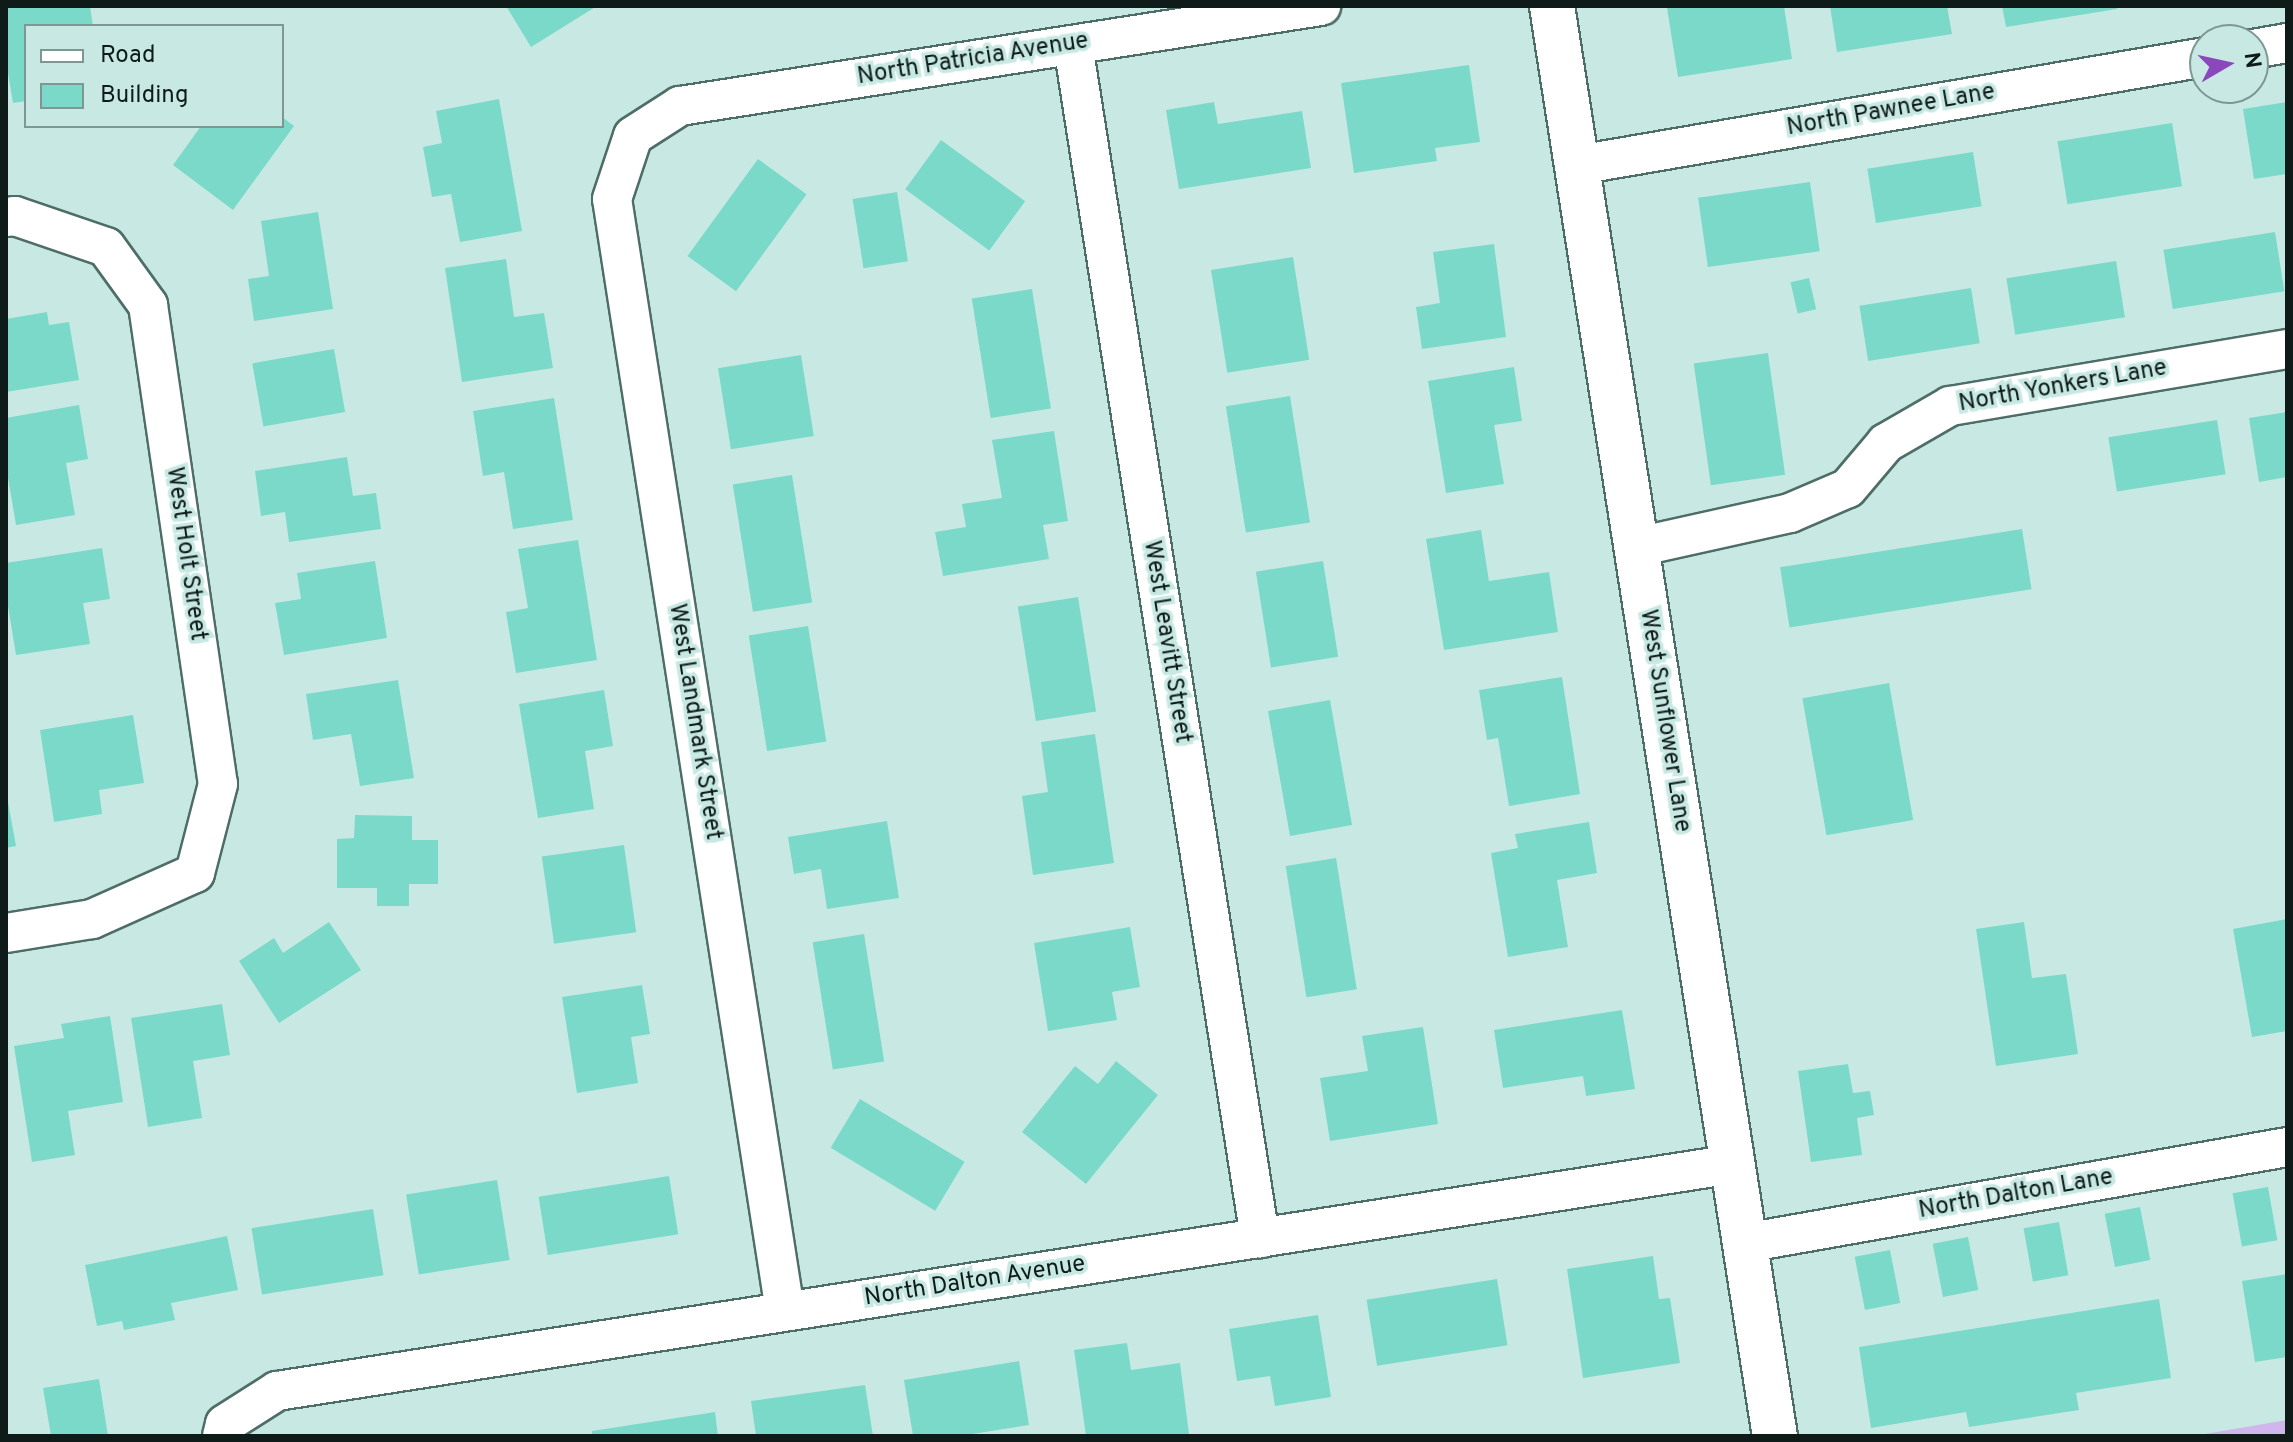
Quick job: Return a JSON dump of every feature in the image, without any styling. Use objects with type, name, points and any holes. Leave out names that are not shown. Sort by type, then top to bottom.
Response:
[{"type":"street","name":"North Patricia Avenue","points":[[633,136],[680,106],[1321,6]]},
{"type":"street","name":"West Sunflower Lane","points":[[1552,6],[1775,1436]]},
{"type":"street","name":"West Leavitt Street","points":[[1073,45],[1260,1238]]},
{"type":"street","name":"North Pawnee Lane","points":[[1578,165],[2189,60]]},
{"type":"street","name":"West Landmark Street","points":[[633,136],[612,199],[785,1311]]},
{"type":"street","name":"West Holt Street","points":[[6,217],[15,216],[106,247],[148,305],[218,784],[195,873],[92,919],[6,933]]},
{"type":"street","name":"North Yonkers Lane","points":[[1637,547],[1790,513],[1848,488],[1886,443],[1950,406],[2287,349]]},
{"type":"street","name":"North Dalton Lane","points":[[1745,1243],[2287,1147]]},
{"type":"street","name":"North Dalton Avenue","points":[[224,1430],[277,1391],[1733,1164]]},
{"type":"shaded area","points":[[2287,1420],[2287,1436],[2193,1436]]},
{"type":"building","points":[[6,6],[90,6],[93,24],[24,24],[24,101],[13,103],[6,61]]},
{"type":"building","points":[[506,6],[597,6],[531,47]]},
{"type":"building","points":[[1784,6],[1792,59],[1678,77],[1667,8]]},
{"type":"building","points":[[1830,6],[1947,6],[1952,34],[1837,52]]},
{"type":"building","points":[[2002,6],[2116,6],[2117,9],[2006,27]]},
{"type":"building","points":[[1469,65],[1480,142],[1435,148],[1437,161],[1354,173],[1341,83]]},
{"type":"building","points":[[499,99],[522,231],[460,242],[451,194],[432,197],[423,147],[442,143],[436,111]]},
{"type":"building","points":[[1214,102],[1218,124],[1302,111],[1311,168],[1179,189],[1166,110]]},
{"type":"building","points":[[2287,102],[2287,174],[2254,179],[2243,109]]},
{"type":"building","points":[[284,118],[294,126],[233,210],[173,165],[200,128],[284,128]]},
{"type":"building","points":[[2172,123],[2182,186],[2067,204],[2057,141]]},
{"type":"building","points":[[941,140],[1025,201],[989,250],[905,189]]},
{"type":"building","points":[[1973,152],[1982,206],[1876,223],[1867,169]]},
{"type":"building","points":[[758,159],[807,194],[736,291],[687,256]]},
{"type":"building","points":[[1810,182],[1820,251],[1708,267],[1698,198]]},
{"type":"building","points":[[897,192],[908,261],[864,268],[853,199]]},
{"type":"building","points":[[318,212],[333,309],[254,321],[248,279],[269,276],[261,221]]},
{"type":"building","points":[[2275,232],[2284,291],[2173,309],[2163,250]]},
{"type":"building","points":[[1494,244],[1506,337],[1422,349],[1416,307],[1440,303],[1433,252]]},
{"type":"building","points":[[1293,257],[1309,360],[1227,373],[1211,270]]},
{"type":"building","points":[[506,259],[514,317],[544,313],[553,368],[462,382],[445,268]]},
{"type":"building","points":[[2116,261],[2125,317],[2015,335],[2006,278]]},
{"type":"building","points":[[1809,278],[1816,309],[1798,313],[1790,282]]},
{"type":"building","points":[[1971,288],[1980,343],[1868,361],[1859,306]]},
{"type":"building","points":[[1032,289],[1051,409],[991,418],[972,299]]},
{"type":"building","points":[[47,312],[49,325],[69,322],[79,380],[6,392],[6,319]]},
{"type":"building","points":[[334,349],[345,412],[263,426],[252,363]]},
{"type":"building","points":[[1768,353],[1785,475],[1711,485],[1694,363]]},
{"type":"building","points":[[801,355],[814,436],[731,449],[718,368]]},
{"type":"building","points":[[1514,367],[1522,421],[1494,425],[1504,484],[1446,493],[1428,381]]},
{"type":"building","points":[[1290,396],[1310,522],[1246,533],[1226,406]]},
{"type":"building","points":[[554,398],[573,520],[513,529],[504,472],[483,476],[473,411]]},
{"type":"building","points":[[79,405],[88,459],[66,463],[75,515],[16,525],[6,466],[6,418]]},
{"type":"building","points":[[2287,412],[2287,477],[2259,482],[2249,418]]},
{"type":"building","points":[[2217,420],[2226,474],[2117,492],[2108,437]]},
{"type":"building","points":[[1054,431],[1068,521],[1043,525],[1049,559],[943,576],[935,532],[966,527],[962,504],[1002,498],[992,440]]},
{"type":"building","points":[[347,457],[353,496],[376,493],[381,529],[289,542],[285,512],[261,516],[255,471]]},
{"type":"building","points":[[792,475],[812,602],[753,612],[733,484]]},
{"type":"building","points":[[2022,529],[2032,589],[1790,628],[1780,567]]},
{"type":"building","points":[[1481,530],[1489,581],[1549,572],[1558,632],[1444,650],[1426,539]]},
{"type":"building","points":[[578,540],[597,660],[516,673],[506,612],[528,608],[518,549]]},
{"type":"building","points":[[102,548],[110,599],[83,603],[90,644],[16,655],[6,594],[6,563]]},
{"type":"building","points":[[375,561],[387,638],[284,655],[275,603],[301,599],[297,573]]},
{"type":"building","points":[[1323,561],[1338,657],[1271,667],[1256,572]]},
{"type":"building","points":[[1078,597],[1096,712],[1036,721],[1018,607]]},
{"type":"building","points":[[808,626],[826,742],[767,751],[749,635]]},
{"type":"building","points":[[1562,677],[1580,794],[1509,806],[1498,738],[1487,740],[1479,690]]},
{"type":"building","points":[[398,680],[414,778],[360,786],[351,734],[313,740],[306,694]]},
{"type":"building","points":[[1889,683],[1913,820],[1826,835],[1802,698]]},
{"type":"building","points":[[604,690],[613,746],[585,751],[594,809],[538,818],[519,704]]},
{"type":"building","points":[[1330,700],[1352,825],[1290,836],[1268,711]]},
{"type":"building","points":[[133,715],[144,783],[99,790],[102,814],[54,822],[40,730]]},
{"type":"building","points":[[1095,734],[1114,863],[1033,875],[1022,796],[1048,792],[1041,742]]},
{"type":"building","points":[[6,791],[16,846],[6,848]]},
{"type":"building","points":[[355,815],[412,816],[412,840],[438,840],[438,884],[409,884],[409,906],[377,906],[377,888],[337,888],[337,839],[354,838]]},
{"type":"building","points":[[887,821],[899,898],[827,909],[821,869],[794,874],[788,837]]},
{"type":"building","points":[[1589,822],[1597,873],[1557,880],[1568,947],[1508,957],[1491,853],[1518,848],[1515,834]]},
{"type":"building","points":[[624,845],[636,932],[554,944],[542,857]]},
{"type":"building","points":[[1336,858],[1357,989],[1306,997],[1286,866]]},
{"type":"building","points":[[2287,919],[2287,1031],[2252,1037],[2233,929]]},
{"type":"building","points":[[329,922],[361,970],[279,1023],[239,961],[274,938],[283,953]]},
{"type":"building","points":[[2024,922],[2032,978],[2066,974],[2078,1054],[1996,1066],[1976,929]]},
{"type":"building","points":[[1130,927],[1140,987],[1112,992],[1117,1020],[1048,1031],[1034,943]]},
{"type":"building","points":[[864,934],[884,1061],[833,1070],[813,942]]},
{"type":"building","points":[[642,985],[650,1034],[631,1037],[638,1083],[577,1093],[562,997]]},
{"type":"building","points":[[222,1004],[230,1055],[193,1061],[202,1118],[148,1127],[131,1018]]},
{"type":"building","points":[[1622,1010],[1635,1089],[1586,1096],[1583,1076],[1503,1088],[1494,1030]]},
{"type":"building","points":[[110,1016],[123,1102],[68,1111],[75,1155],[32,1162],[14,1046],[64,1038],[61,1024]]},
{"type":"building","points":[[1423,1027],[1438,1124],[1330,1141],[1320,1078],[1368,1071],[1362,1036]]},
{"type":"building","points":[[1116,1061],[1158,1095],[1086,1184],[1022,1132],[1075,1066],[1098,1084]]},
{"type":"building","points":[[1848,1064],[1853,1093],[1870,1091],[1874,1115],[1857,1118],[1862,1155],[1811,1162],[1798,1071]]},
{"type":"building","points":[[860,1099],[965,1162],[935,1211],[831,1148]]},
{"type":"building","points":[[669,1176],[678,1234],[548,1255],[539,1197]]},
{"type":"building","points":[[497,1180],[510,1260],[419,1274],[406,1194]]},
{"type":"building","points":[[2268,1187],[2277,1240],[2242,1246],[2233,1193]]},
{"type":"building","points":[[2140,1207],[2150,1260],[2115,1267],[2105,1214]]},
{"type":"building","points":[[373,1209],[383,1275],[262,1294],[252,1228]]},
{"type":"building","points":[[2059,1222],[2068,1275],[2033,1281],[2024,1228]]},
{"type":"building","points":[[227,1236],[238,1290],[171,1303],[175,1320],[124,1330],[122,1321],[97,1326],[85,1265]]},
{"type":"building","points":[[1968,1237],[1978,1290],[1943,1297],[1933,1244]]},
{"type":"building","points":[[1890,1250],[1900,1303],[1865,1310],[1855,1257]]},
{"type":"building","points":[[1653,1256],[1659,1299],[1670,1298],[1680,1363],[1583,1378],[1567,1269]]},
{"type":"building","points":[[2287,1274],[2287,1357],[2255,1362],[2242,1281]]},
{"type":"building","points":[[1497,1279],[1507,1345],[1377,1366],[1367,1300]]},
{"type":"building","points":[[2159,1299],[2171,1378],[2076,1393],[2079,1410],[1969,1427],[1966,1412],[1871,1428],[1859,1347]]},
{"type":"building","points":[[1318,1315],[1331,1397],[1275,1406],[1270,1376],[1237,1381],[1229,1329]]},
{"type":"building","points":[[1127,1343],[1131,1370],[1180,1363],[1189,1434],[1086,1436],[1074,1350]]},
{"type":"building","points":[[1019,1361],[1029,1425],[960,1436],[913,1436],[904,1380]]},
{"type":"building","points":[[99,1379],[108,1436],[51,1436],[43,1388]]},
{"type":"building","points":[[865,1385],[873,1436],[756,1436],[751,1401]]},
{"type":"building","points":[[715,1412],[718,1436],[592,1436],[592,1431]]}]
